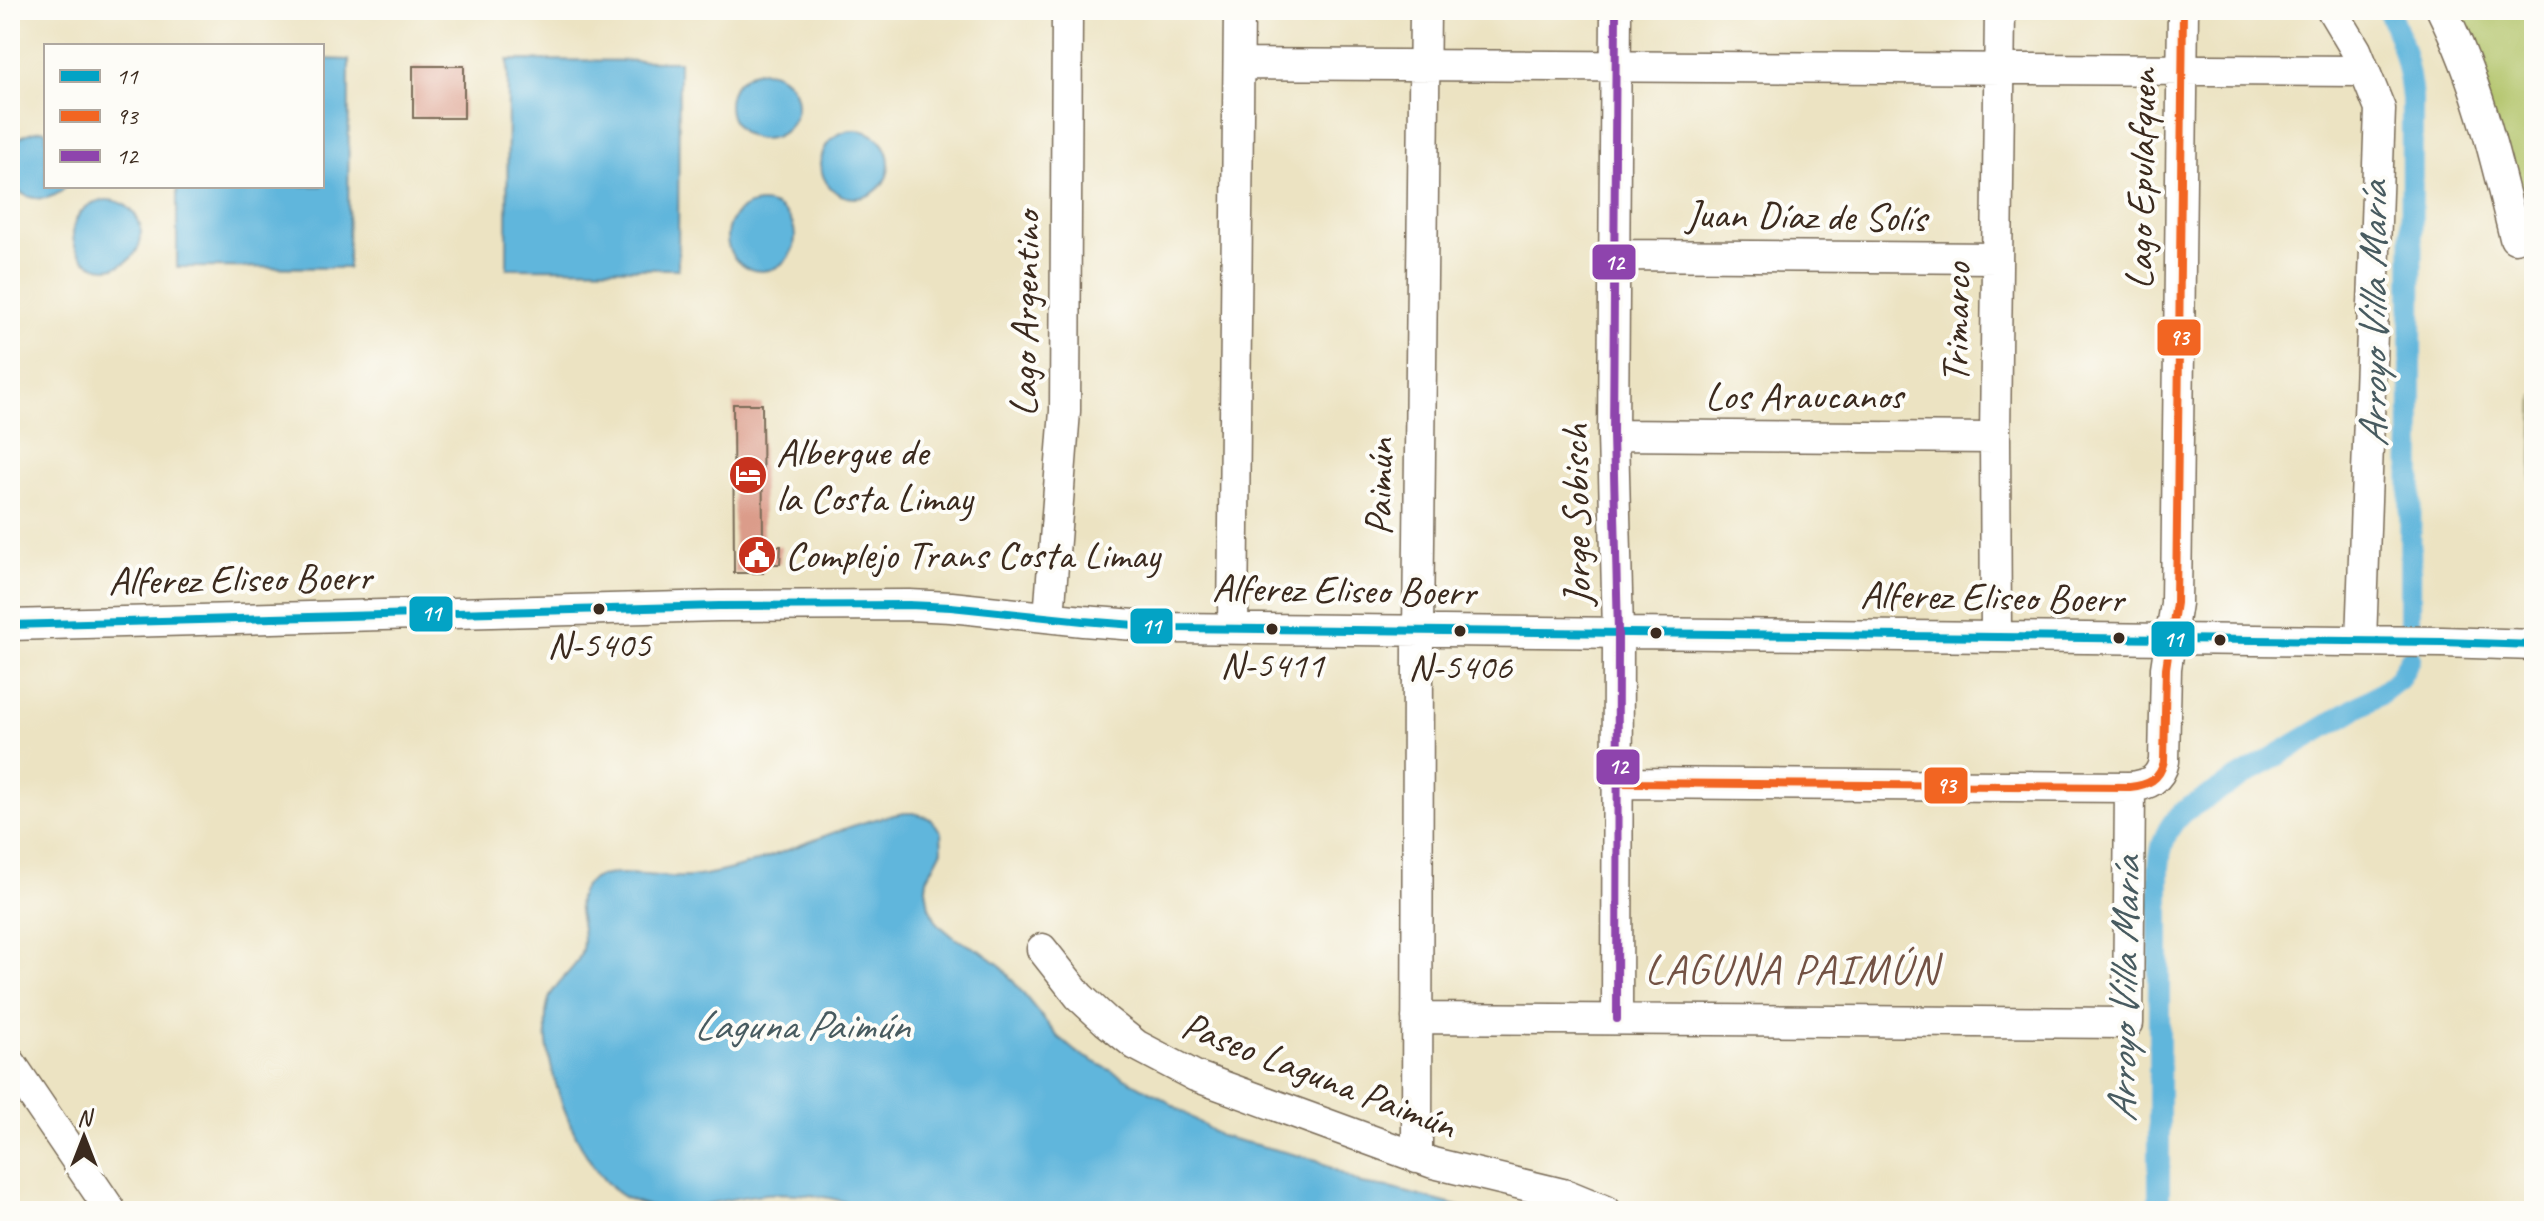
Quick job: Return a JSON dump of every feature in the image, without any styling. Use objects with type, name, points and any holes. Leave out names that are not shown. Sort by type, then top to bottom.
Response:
[{"type":"street","name":"Lago Argentino","points":[[1049,617],[1065,411],[1067,10]]},
{"type":"street","points":[[1233,628],[1239,10]]},
{"type":"street","name":"Paimún","points":[[1417,1158],[1418,630],[1425,10]]},
{"type":"street","name":"Jorge Sobisch","points":[[1616,10],[1613,435],[1618,632],[1617,1019]]},
{"type":"street","name":"Trimarco","points":[[1996,637],[2000,10]]},
{"type":"street","name":"Lago Epulafquen","points":[[1617,1019],[2128,1023],[2144,782],[2162,771],[2164,761],[2166,668],[2176,603],[2183,10]]},
{"type":"street","points":[[2332,10],[2356,50],[2380,109],[2361,641]]},
{"type":"street","points":[[2442,10],[2472,78],[2515,238]]},
{"type":"street","points":[[1239,64],[2363,71]]},
{"type":"street","name":"Juan Díaz de Solís","points":[[1614,255],[1997,258]]},
{"type":"street","name":"Los Araucanos","points":[[1613,435],[1995,438]]},
{"type":"street","name":"Alferez Eliseo Boerr","points":[[10,625],[791,605],[937,606],[1146,627],[2534,645]]},
{"type":"street","points":[[1618,783],[2144,782]]},
{"type":"street","name":"Paseo Laguna Paimún","points":[[1042,949],[1092,1009],[1121,1034],[1154,1056],[1195,1076],[1417,1158],[1451,1169],[1567,1195],[1606,1211]]},
{"type":"street","points":[[1417,1018],[1617,1019]]},
{"type":"street","points":[[10,1062],[111,1211]]},
{"type":"green space","points":[[2449,10],[2534,10],[2534,280],[2501,152]]},
{"type":"green space","points":[[2534,395],[2534,620],[2528,601]]},
{"type":"water","points":[[324,59],[349,60],[348,268],[177,267],[177,188],[324,188]]},
{"type":"water","points":[[508,60],[679,61],[678,269],[507,268]]},
{"type":"water","points":[[770,71],[791,86],[797,105],[795,118],[787,129],[770,139],[756,139],[739,129],[731,118],[729,98],[739,81],[750,73]]},
{"type":"water","points":[[44,130],[44,188],[65,188],[53,196],[29,197],[15,188],[10,180],[13,146],[31,132]]},
{"type":"water","points":[[862,130],[883,145],[889,164],[887,177],[879,188],[862,198],[848,198],[831,188],[823,177],[821,157],[831,140],[842,132]]},
{"type":"water","points":[[114,200],[135,215],[141,234],[139,247],[131,258],[114,268],[100,268],[83,258],[75,247],[73,227],[83,210],[94,202]]},
{"type":"water","points":[[754,203],[768,203],[780,208],[790,218],[795,237],[790,256],[780,266],[768,271],[754,271],[742,266],[732,256],[727,244],[727,230],[732,218],[742,208]]},
{"type":"water","name":"Laguna Paimún","points":[[905,813],[931,819],[941,832],[942,850],[927,879],[926,888],[929,907],[938,924],[956,939],[981,951],[1001,966],[1058,1037],[1076,1052],[1159,1096],[1220,1136],[1317,1160],[1361,1184],[1394,1189],[1475,1211],[869,1211],[828,1198],[784,1194],[756,1195],[691,1207],[659,1208],[626,1198],[609,1185],[592,1164],[577,1137],[554,1077],[548,1047],[546,1021],[549,999],[576,963],[582,949],[579,896],[583,888],[590,881],[610,874],[691,877],[718,872],[851,827]]},
{"type":"building","points":[[413,66],[464,66],[464,118],[413,118]]},
{"type":"building","name":"Albergue de la Costa Limay","points":[[733,404],[762,404],[763,546],[781,546],[780,564],[763,564],[763,573],[734,573]]},
{"type":"waterway","name":"Arroyo Villa María","points":[[2388,10],[2404,53],[2412,99],[2410,623]]},
{"type":"waterway","name":"Arroyo Villa María","points":[[2159,1211],[2159,867],[2166,836],[2184,811],[2378,695],[2399,679],[2410,659]]},
{"type":"transit line","name":"12","points":[[1616,10],[1613,435],[1618,632],[1617,1019]]},
{"type":"transit line","name":"93","points":[[1618,783],[2130,787],[2148,783],[2160,773],[2164,761],[2166,668],[2176,603],[2183,10]]},
{"type":"transit line","name":"11","points":[[10,625],[719,606],[909,605],[1174,628],[2534,645]]},
{"type":"place","name":"Albergue de la Costa Limay","points":[[748,475]]},
{"type":"place","name":"Complejo Trans Costa Limay","points":[[757,555]]},
{"type":"place","name":"N-5405","points":[[599,609]]},
{"type":"place","name":"N-5411","points":[[1272,629]]},
{"type":"place","name":"N-5406","points":[[1460,631]]},
{"type":"district","name":"LAGUNA PAIMÚN","points":[[1792,969]]}]
